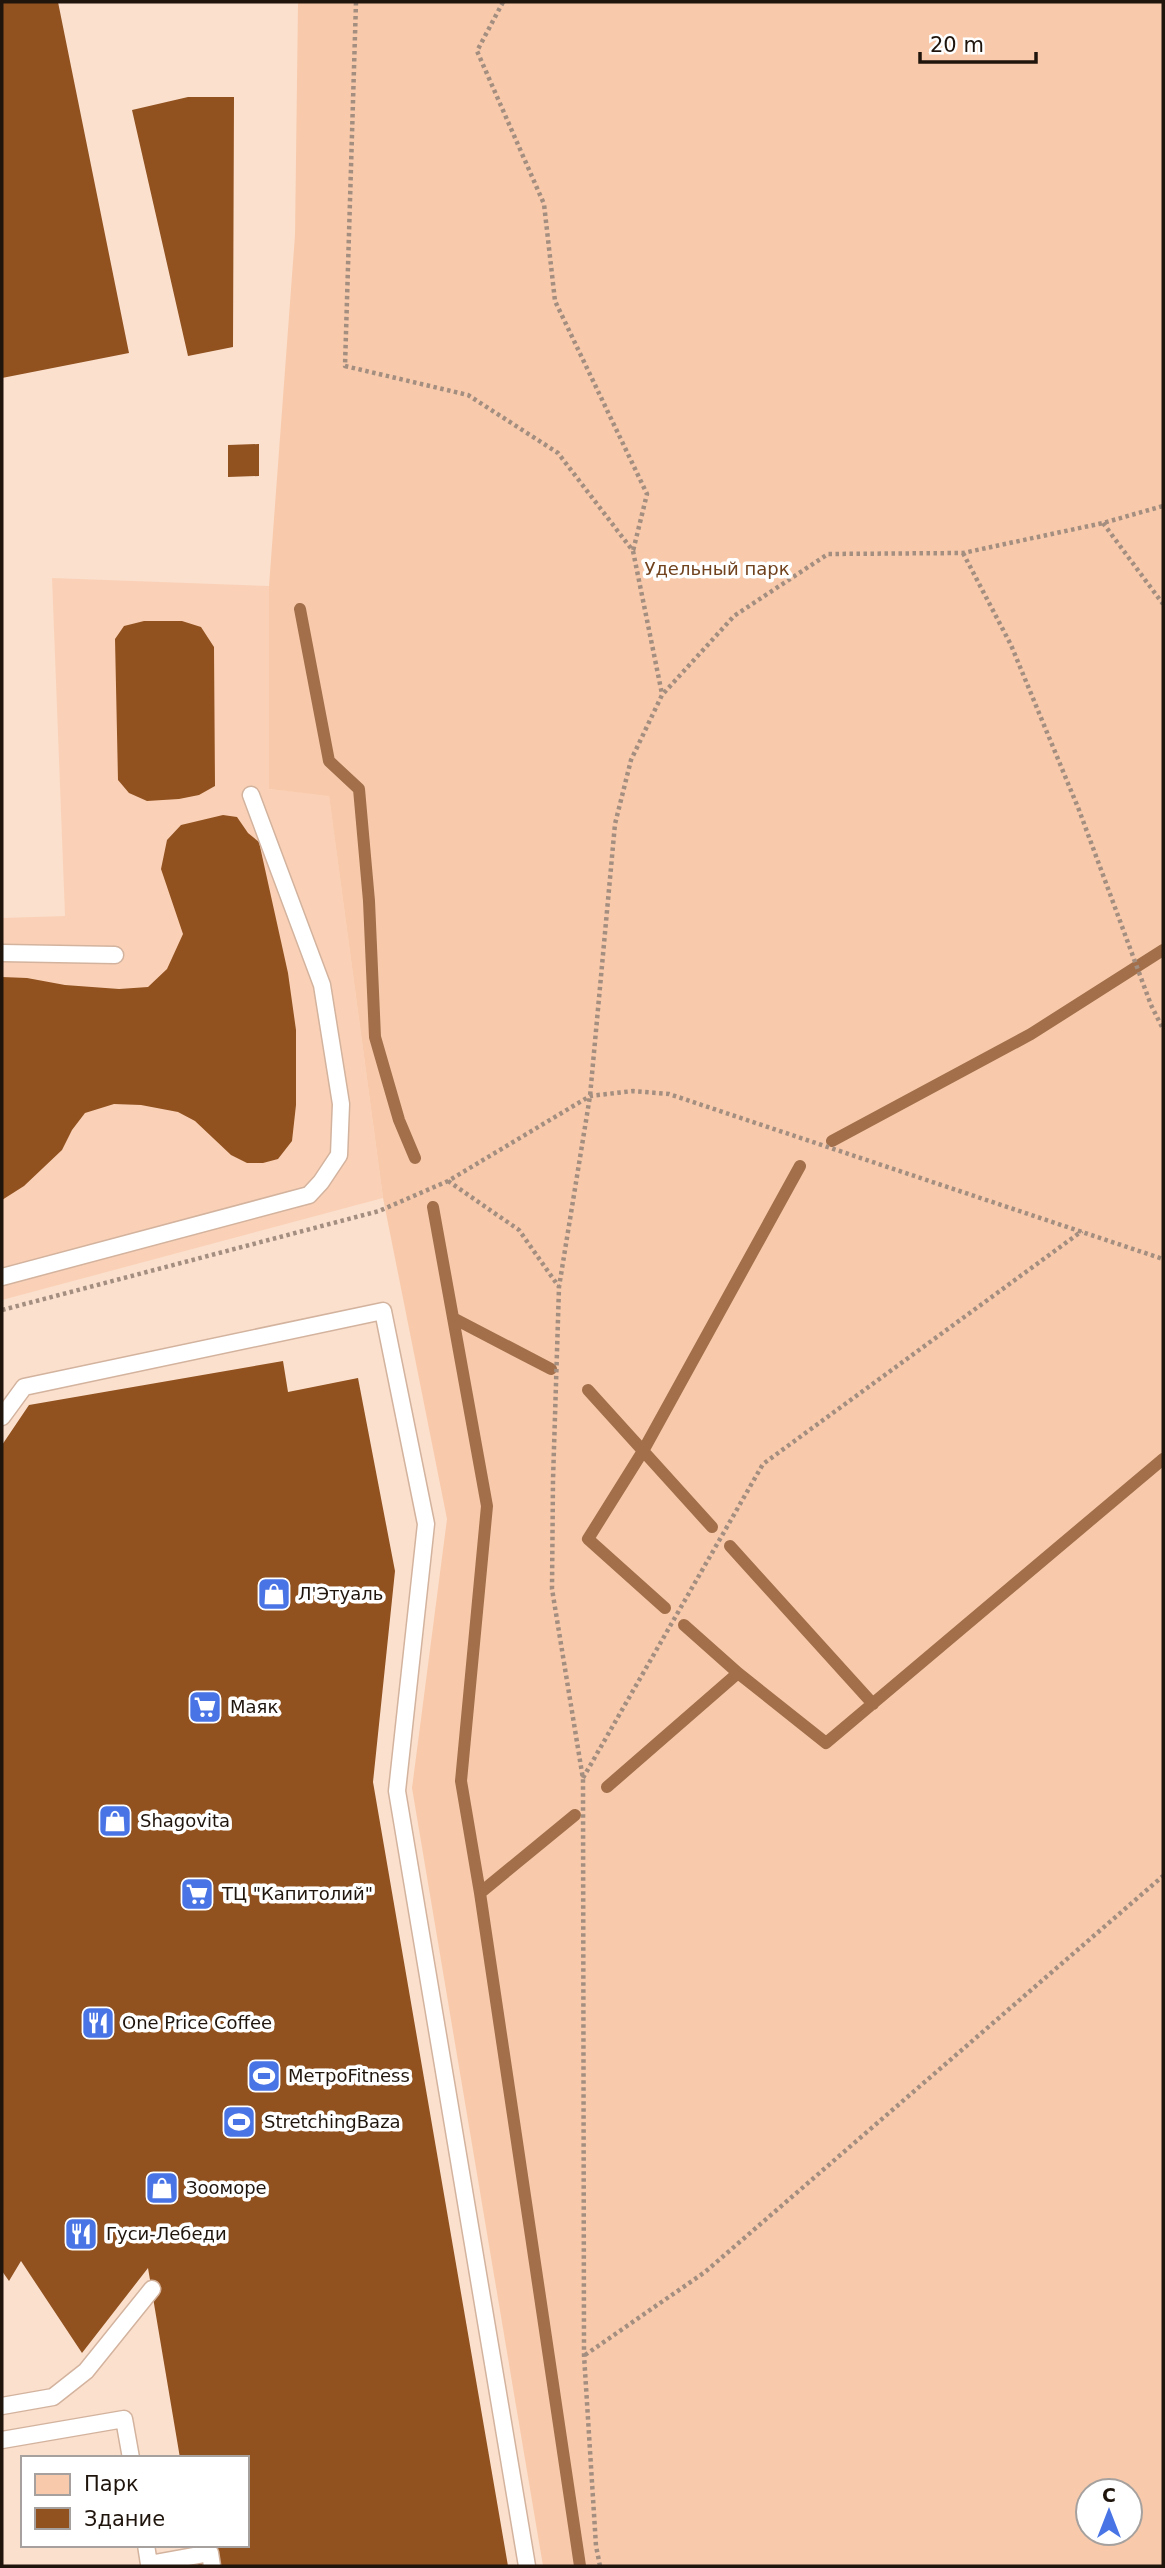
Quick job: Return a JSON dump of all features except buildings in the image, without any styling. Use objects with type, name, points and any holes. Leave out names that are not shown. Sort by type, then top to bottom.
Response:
[{"type":"lane","points":[[2,1277],[309,1195],[339,1156],[341,1104],[322,985],[251,795]]},
{"type":"lane","points":[[2,953],[116,955]]},
{"type":"lane","points":[[2,1418],[24,1387],[383,1311],[426,1524],[397,1791],[527,2566]]},
{"type":"lane","points":[[2,2406],[53,2397],[86,2371],[152,2289]]},
{"type":"lane","points":[[2,2440],[124,2419],[131,2456]]},
{"type":"lane","points":[[146,2547],[149,2564],[210,2553],[212,2566]]},
{"type":"path","points":[[356,2],[345,366],[468,395],[558,453],[634,551]]},
{"type":"path","points":[[503,2],[477,51],[544,204],[555,300],[647,494],[634,551],[662,695]]},
{"type":"path","points":[[600,2566],[596,2546],[584,2355],[583,1779],[552,1589],[559,1287],[590,1096],[615,824],[631,760],[662,695],[734,616],[828,554],[963,553],[1103,523],[1163,506]]},
{"type":"path","points":[[1103,523],[1163,604]]},
{"type":"path","points":[[963,553],[1011,645],[1079,810],[1151,1005],[1163,1029]]},
{"type":"path","points":[[2,1310],[379,1211],[448,1181],[590,1096],[633,1091],[668,1094],[1163,1259]]},
{"type":"path","points":[[448,1181],[519,1230],[559,1287]]},
{"type":"path","points":[[583,1779],[763,1464],[1082,1231]]},
{"type":"path","points":[[584,2355],[705,2272],[1163,1876]]},
{"type":"shaded area","points":[[52,578],[269,586],[269,789],[329,795],[383,1198],[2,1300],[2,918],[65,916]]},
{"type":"green space","name":"Удельный парк","points":[[298,2],[1163,2],[1163,2566],[543,2566],[412,1788],[447,1519],[383,1198],[329,796],[269,789],[269,586],[295,235]]},
{"type":"waterway","points":[[300,609],[329,761],[359,789],[369,901],[375,1037],[399,1120],[415,1158]]},
{"type":"waterway","points":[[832,1141],[1031,1034],[1163,950]]},
{"type":"waterway","points":[[665,1608],[588,1539],[643,1451],[800,1166]]},
{"type":"waterway","points":[[433,1207],[487,1506],[461,1781],[580,2566]]},
{"type":"waterway","points":[[453,1318],[551,1369]]},
{"type":"waterway","points":[[588,1390],[712,1527]]},
{"type":"waterway","points":[[607,1787],[738,1673],[826,1743],[1163,1459]]},
{"type":"waterway","points":[[730,1546],[873,1704]]},
{"type":"waterway","points":[[684,1625],[738,1673]]},
{"type":"waterway","points":[[480,1893],[575,1815]]},
{"type":"place","name":"Л'Этуаль","points":[[274,1594]]},
{"type":"place","name":"Маяк","points":[[205,1707]]},
{"type":"place","name":"Shagovita","points":[[115,1821]]},
{"type":"place","name":"ТЦ \"Капитолий\"","points":[[197,1894]]},
{"type":"place","name":"One Price Coffee","points":[[98,2023]]},
{"type":"place","name":"МетроFitness","points":[[264,2076]]},
{"type":"place","name":"StretchingBaza","points":[[239,2122]]},
{"type":"place","name":"Зооморе","points":[[162,2188]]},
{"type":"place","name":"Гуси-Лебеди","points":[[81,2234]]}]
